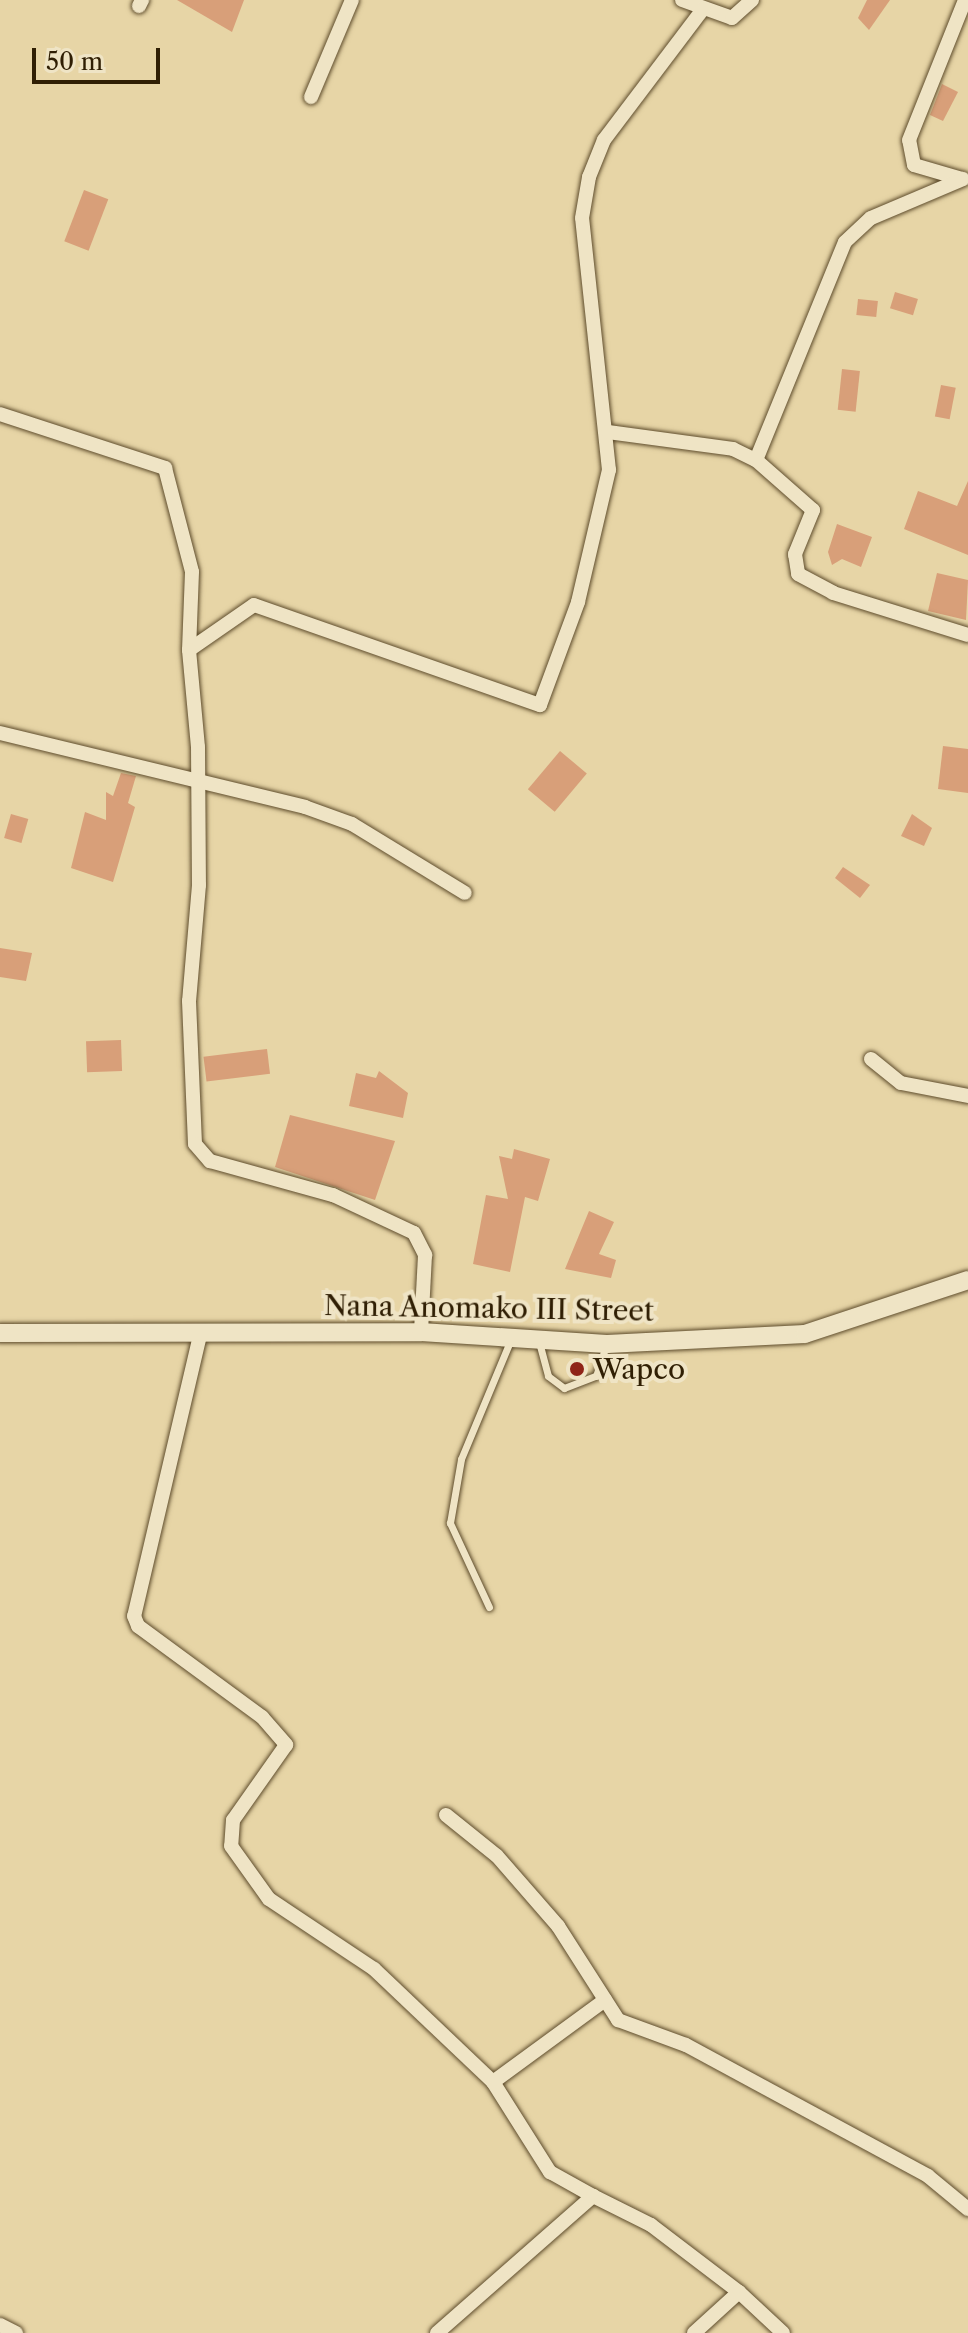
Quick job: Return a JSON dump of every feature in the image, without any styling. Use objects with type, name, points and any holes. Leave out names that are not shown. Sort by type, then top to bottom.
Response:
[{"type":"street","points":[[311,97],[352,0]]},
{"type":"street","points":[[682,0],[732,18],[752,0]]},
{"type":"street","points":[[965,0],[909,140],[914,165],[966,180]]},
{"type":"street","points":[[189,650],[254,605],[540,705],[549,696],[601,512],[608,432],[582,218],[589,177],[604,140],[703,9]]},
{"type":"street","points":[[756,460],[845,242],[871,218],[966,180]]},
{"type":"street","points":[[0,414],[165,468],[192,572],[189,650],[198,782],[189,1001],[195,1144],[210,1161],[333,1195],[414,1233],[425,1255],[421,1332]]},
{"type":"street","points":[[608,432],[733,449],[756,460],[813,510],[795,554],[798,574],[833,593],[968,635]]},
{"type":"street","points":[[0,733],[352,824],[465,893]]},
{"type":"street","points":[[871,1059],[901,1083],[968,1096]]},
{"type":"street","name":"Nana Anomako III Street","points":[[0,1333],[421,1332],[510,1341],[607,1344],[805,1334],[968,1280]]},
{"type":"street","points":[[201,1331],[135,1621],[282,1737],[284,1753],[233,1820],[231,1846],[242,1867],[308,1931],[374,1969],[493,2082],[550,2172],[651,2225],[739,2292],[783,2333]]},
{"type":"street","points":[[446,1815],[497,1856],[558,1926],[618,2020],[686,2045],[915,2169],[968,2209]]},
{"type":"street","points":[[493,2082],[605,2000]]},
{"type":"street","points":[[437,2333],[593,2196]]},
{"type":"street","points":[[694,2333],[739,2292]]},
{"type":"street","points":[[0,2325],[16,2333]]},
{"type":"lane","points":[[489,1607],[450,1523],[461,1459],[510,1341]]},
{"type":"lane","points":[[539,1342],[548,1376],[564,1388],[596,1376],[607,1344]]},
{"type":"building","points":[[177,0],[244,0],[232,32]]},
{"type":"building","points":[[867,0],[890,0],[869,30],[858,18]]},
{"type":"building","points":[[942,84],[958,92],[943,121],[930,115]]},
{"type":"building","points":[[84,190],[108,199],[89,251],[64,241]]},
{"type":"building","points":[[895,292],[918,299],[913,315],[890,308]]},
{"type":"building","points":[[858,299],[878,301],[876,317],[856,315]]},
{"type":"building","points":[[842,369],[860,371],[856,412],[838,410]]},
{"type":"building","points":[[941,385],[956,388],[950,419],[935,416]]},
{"type":"building","points":[[968,481],[968,555],[904,529],[918,491],[957,506]]},
{"type":"building","points":[[837,524],[872,537],[861,567],[842,559],[832,565],[828,552]]},
{"type":"building","points":[[937,573],[968,580],[966,620],[928,611]]},
{"type":"building","points":[[943,746],[968,749],[968,793],[938,789]]},
{"type":"building","points":[[560,751],[587,773],[555,812],[528,789]]},
{"type":"building","points":[[121,773],[136,776],[128,803],[135,807],[113,882],[71,868],[85,812],[106,820],[106,792],[113,796]]},
{"type":"building","points":[[11,814],[28,819],[21,843],[4,838]]},
{"type":"building","points":[[912,814],[932,828],[924,846],[901,836]]},
{"type":"building","points":[[843,867],[870,885],[860,898],[835,878]]},
{"type":"building","points":[[0,948],[32,953],[26,981],[0,977]]},
{"type":"building","points":[[121,1040],[122,1071],[87,1072],[86,1041]]},
{"type":"building","points":[[267,1049],[270,1074],[207,1082],[203,1057]]},
{"type":"building","points":[[379,1071],[408,1093],[403,1118],[349,1106],[356,1073],[376,1078]]},
{"type":"building","points":[[290,1115],[395,1141],[375,1200],[275,1167]]},
{"type":"building","points":[[514,1149],[550,1159],[538,1201],[525,1197],[510,1272],[473,1264],[486,1195],[508,1199],[499,1156],[512,1159]]},
{"type":"building","points":[[589,1211],[614,1222],[599,1254],[616,1260],[611,1278],[565,1269]]},
{"type":"place","name":"Wapco","points":[[577,1369]]}]
